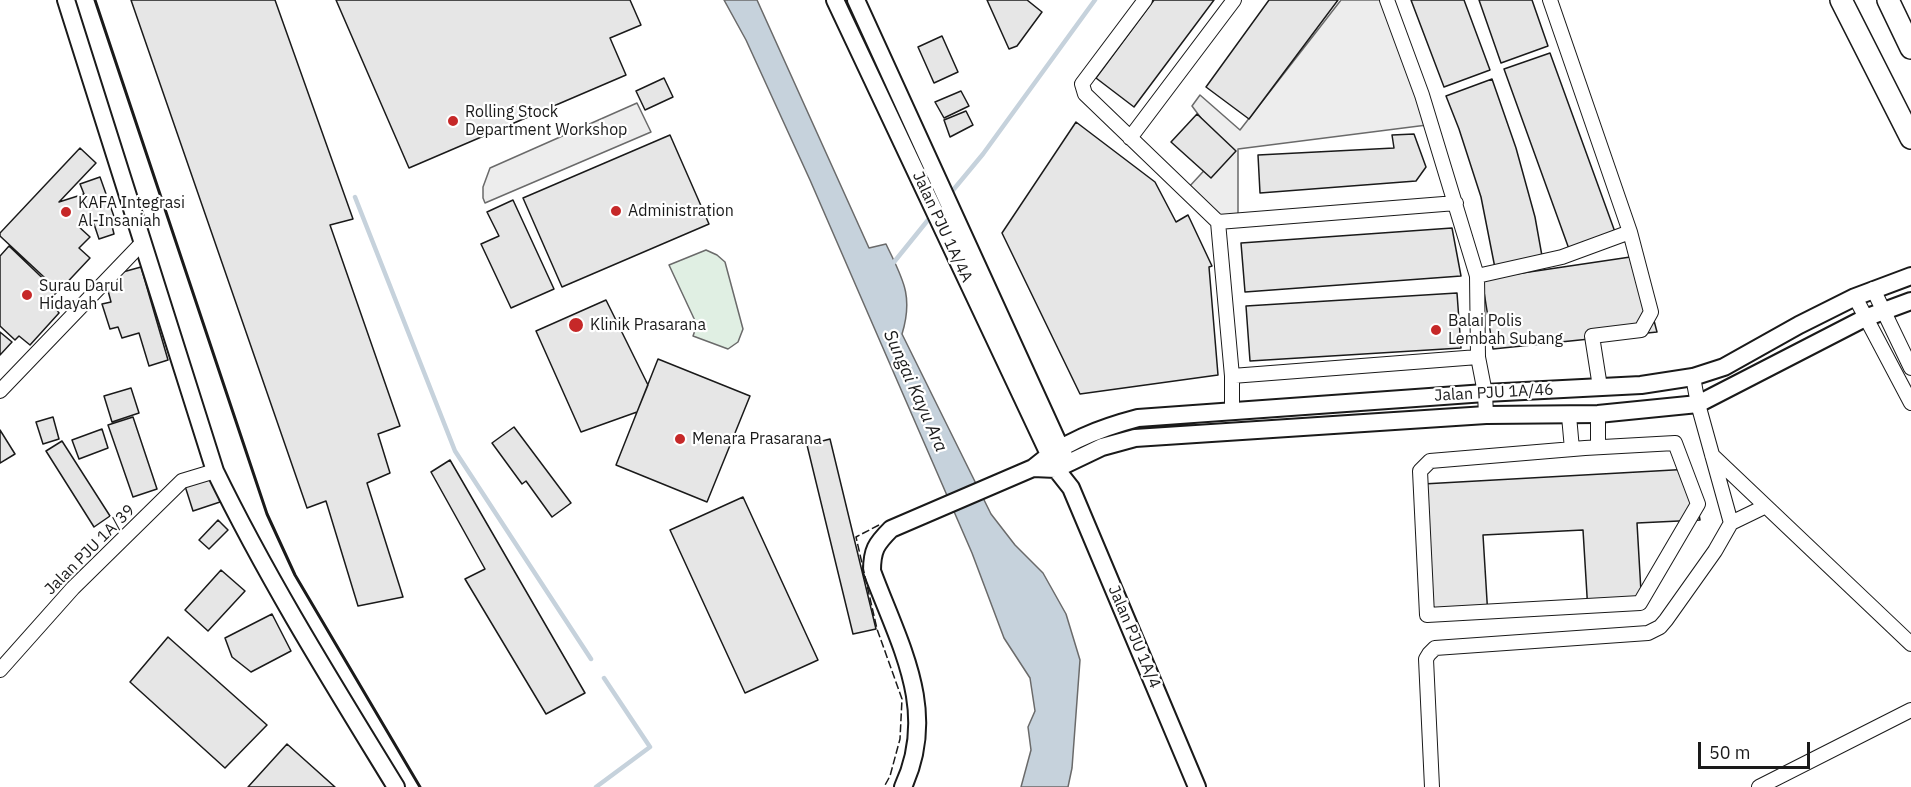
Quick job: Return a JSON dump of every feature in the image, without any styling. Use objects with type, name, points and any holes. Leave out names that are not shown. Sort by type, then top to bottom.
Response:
[{"type":"main road","points":[[1841,0],[1911,138]]},
{"type":"main road","points":[[1888,0],[1911,48]]},
{"type":"street","points":[[66,0],[215,471],[245,533],[396,787]]},
{"type":"street","name":"Jalan PJU 1A/4A","points":[[835,0],[926,173],[953,213],[1051,426],[1058,459]]},
{"type":"street","name":"Jalan PJU 1A/4A","points":[[856,0],[926,173],[939,224],[1058,459]]},
{"type":"street","points":[[1145,0],[1082,84],[1085,94],[1218,222],[1232,376],[1232,412]]},
{"type":"street","points":[[1130,138],[1234,0]]},
{"type":"street","points":[[1387,0],[1422,95],[1478,276],[1478,357],[1485,393],[1486,416]]},
{"type":"street","points":[[1550,0],[1630,232],[1652,312],[1641,330],[1592,336],[1600,387]]},
{"type":"street","points":[[1218,222],[1456,202]]},
{"type":"street","points":[[1478,276],[1562,258],[1630,232]]},
{"type":"street","points":[[0,391],[143,242]]},
{"type":"street","name":"Jalan PJU 1A/46","points":[[1058,459],[1083,437],[1111,425],[1138,418],[1485,393],[1641,385],[1693,377],[1724,366],[1855,297],[1911,276]]},
{"type":"street","points":[[1873,290],[1911,368]]},
{"type":"street","points":[[1855,297],[1911,403]]},
{"type":"street","name":"Jalan PJU 1A/46","points":[[1058,459],[1135,438],[1486,416],[1569,416],[1698,404],[1865,318],[1911,300]]},
{"type":"street","points":[[1232,376],[1478,357]]},
{"type":"street","points":[[1693,377],[1698,404],[1731,523]]},
{"type":"street","points":[[1598,414],[1598,447]]},
{"type":"street","points":[[1569,416],[1572,449]]},
{"type":"street","points":[[1051,426],[1067,434],[1083,437]]},
{"type":"street","points":[[1675,444],[1698,504],[1640,603],[1427,615],[1420,471],[1430,461],[1598,447],[1675,444]]},
{"type":"street","points":[[1712,455],[1764,507],[1911,644]]},
{"type":"street","points":[[903,787],[917,744],[918,708],[907,663],[872,571],[872,556],[875,547],[891,529],[1029,469],[1058,459]]},
{"type":"street","name":"Jalan PJU 1A/4","points":[[1058,459],[1197,787]]},
{"type":"street","name":"Jalan PJU 1A/39","points":[[0,670],[73,588],[182,481],[215,471]]},
{"type":"street","points":[[1432,787],[1426,659],[1435,648],[1648,633],[1660,627],[1666,620],[1715,551],[1731,523],[1764,507]]},
{"type":"street","points":[[1759,787],[1911,710]]},
{"type":"green space","points":[[706,250],[725,262],[743,329],[738,342],[728,349],[693,336],[697,325],[669,265]]},
{"type":"shaded area","points":[[1341,0],[1381,0],[1427,125],[1238,149],[1238,217],[1221,219],[1188,188],[1224,149],[1192,106],[1200,95],[1240,130]]},
{"type":"shaded area","points":[[637,103],[651,132],[485,203],[483,187],[490,168]]},
{"type":"water","name":"Sungai Kayu Ara","points":[[724,0],[757,0],[869,248],[886,244],[897,267],[904,287],[907,308],[902,334],[991,514],[1015,545],[1043,573],[1066,614],[1080,660],[1072,768],[1068,787],[1021,787],[1031,750],[1028,727],[1035,711],[1030,678],[1004,638],[972,553],[810,180],[746,40]]},
{"type":"building","points":[[131,0],[275,0],[353,219],[330,225],[400,426],[378,434],[390,473],[367,483],[403,597],[358,606],[326,501],[307,508]]},
{"type":"building","name":"Rolling Stock Department Workshop","points":[[336,0],[630,0],[641,25],[610,38],[626,75],[409,168]]},
{"type":"building","points":[[987,0],[1027,0],[1042,12],[1017,46],[1009,49]]},
{"type":"building","points":[[1154,0],[1214,0],[1134,107],[1096,78]]},
{"type":"building","points":[[1269,0],[1338,0],[1249,119],[1206,87]]},
{"type":"building","points":[[1411,0],[1464,0],[1490,70],[1444,87]]},
{"type":"building","points":[[1479,0],[1532,0],[1548,46],[1501,63]]},
{"type":"building","points":[[942,36],[958,72],[934,83],[918,47]]},
{"type":"building","points":[[1550,53],[1615,232],[1569,249],[1504,69]]},
{"type":"building","points":[[664,78],[673,97],[645,110],[636,91]]},
{"type":"building","points":[[1492,79],[1516,148],[1535,217],[1542,256],[1495,268],[1481,197],[1446,96]]},
{"type":"building","points":[[961,91],[969,106],[944,118],[935,102]]},
{"type":"building","points":[[966,111],[973,125],[950,137],[944,120]]},
{"type":"building","points":[[1197,114],[1236,151],[1211,178],[1171,142]]},
{"type":"building","points":[[1076,122],[1155,182],[1176,222],[1188,215],[1212,266],[1209,267],[1218,375],[1080,394],[1002,233]]},
{"type":"building","points":[[1414,134],[1426,167],[1416,181],[1260,193],[1258,155],[1394,148],[1392,135]]},
{"type":"building","name":"Administration","points":[[670,135],[709,224],[562,287],[523,198]]},
{"type":"building","name":"KAFA Integrasi Al-Insaniah","points":[[80,148],[96,163],[59,202],[84,194],[80,184],[100,177],[117,225],[112,226],[114,234],[99,239],[93,221],[78,226],[90,237],[79,248],[90,258],[59,291],[0,236],[0,233]]},
{"type":"building","points":[[513,200],[554,289],[511,308],[481,244],[499,236],[487,212]]},
{"type":"building","points":[[1452,228],[1461,276],[1245,292],[1241,243]]},
{"type":"building","name":"Surau Darul Hidayah","points":[[9,246],[57,292],[50,299],[59,313],[30,345],[19,336],[15,340],[0,326],[0,256]]},
{"type":"building","points":[[1637,256],[1657,332],[1493,349],[1482,279]]},
{"type":"building","points":[[141,267],[168,360],[149,366],[139,333],[122,338],[118,327],[110,329],[102,304],[111,302],[106,283],[112,275]]},
{"type":"building","points":[[1457,293],[1461,348],[1250,361],[1246,306]]},
{"type":"building","points":[[606,300],[648,385],[637,412],[581,432],[536,331]]},
{"type":"building","points":[[0,332],[12,342],[0,355]]},
{"type":"building","name":"Menara Prasarana","points":[[658,359],[750,396],[707,502],[616,465]]},
{"type":"building","points":[[131,388],[139,413],[112,422],[104,396]]},
{"type":"building","points":[[53,417],[59,439],[43,444],[36,422]]},
{"type":"building","points":[[133,417],[157,489],[133,497],[108,425]]},
{"type":"building","points":[[514,427],[571,503],[552,517],[526,481],[522,484],[492,443]]},
{"type":"building","points":[[102,429],[108,448],[79,459],[72,440]]},
{"type":"building","points":[[0,430],[15,454],[0,463]]},
{"type":"building","points":[[830,439],[876,629],[853,634],[807,445]]},
{"type":"building","points":[[62,441],[110,516],[94,527],[46,451]]},
{"type":"building","points":[[450,460],[585,693],[546,714],[465,579],[485,569],[431,472]]},
{"type":"building","points":[[1691,469],[1700,520],[1637,523],[1642,609],[1588,612],[1583,530],[1483,535],[1488,617],[1432,620],[1423,484]]},
{"type":"building","points":[[212,477],[220,502],[193,511],[185,486]]},
{"type":"building","points":[[743,497],[818,660],[745,693],[670,530]]},
{"type":"building","points":[[218,520],[228,530],[209,549],[199,540]]},
{"type":"building","points":[[221,570],[245,591],[208,631],[185,610]]},
{"type":"building","points":[[272,614],[291,651],[251,672],[232,657],[225,638]]},
{"type":"building","points":[[168,637],[267,725],[225,768],[130,682]]},
{"type":"building","points":[[287,744],[335,787],[248,787]]},
{"type":"waterway","points":[[949,195],[983,154],[1095,0]]},
{"type":"waterway","points":[[355,197],[455,451],[591,659]]},
{"type":"waterway","points":[[890,267],[932,215]]},
{"type":"waterway","points":[[596,787],[650,747],[604,678]]},
{"type":"fence","points":[[879,525],[856,537],[877,629],[902,699],[900,739],[890,776],[884,787]]},
{"type":"wall","points":[[95,0],[267,514],[295,575],[420,787]]},
{"type":"place","name":"Rolling Stock Department Workshop","points":[[453,121]]},
{"type":"place","name":"Administration","points":[[616,211]]},
{"type":"place","name":"KAFA Integrasi Al-Insaniah","points":[[66,212]]},
{"type":"place","name":"Surau Darul Hidayah","points":[[27,295]]},
{"type":"place","name":"Klinik Prasarana","points":[[576,325]]},
{"type":"place","name":"Balai Polis Lembah Subang","points":[[1436,330]]},
{"type":"place","name":"Menara Prasarana","points":[[680,439]]}]
